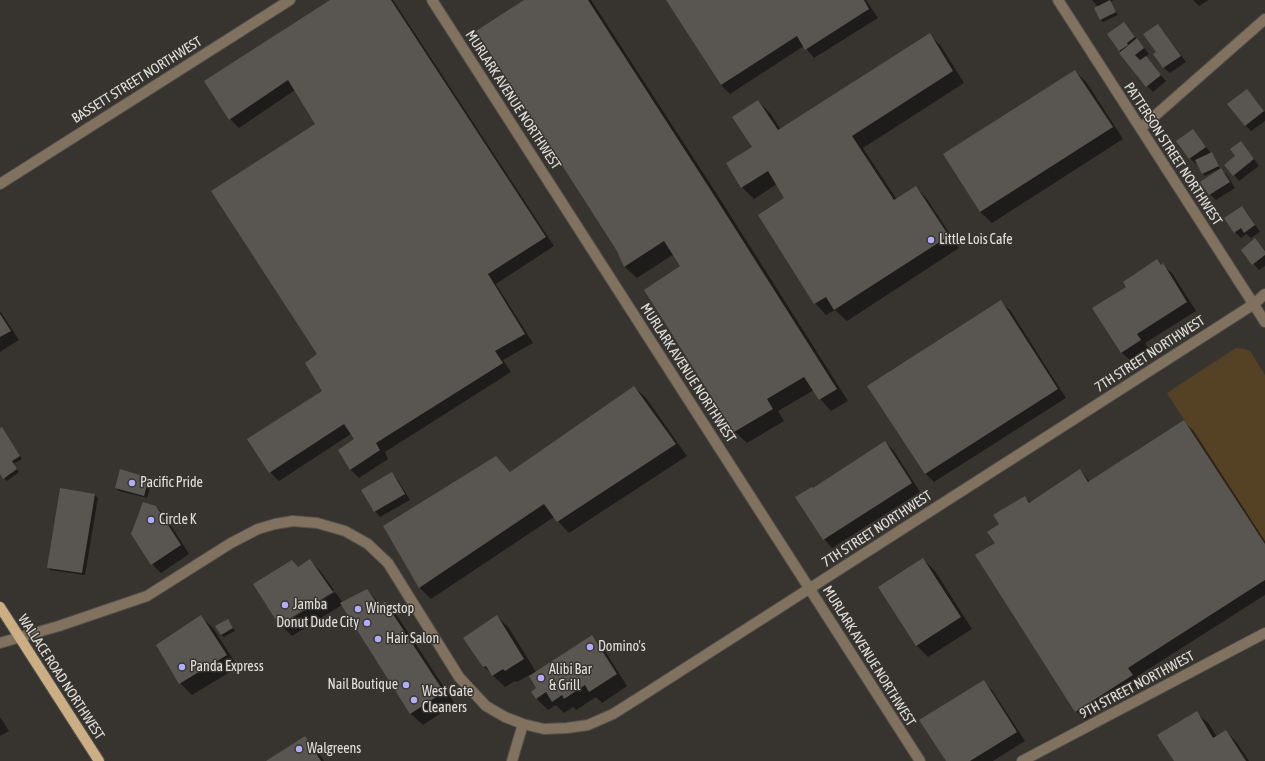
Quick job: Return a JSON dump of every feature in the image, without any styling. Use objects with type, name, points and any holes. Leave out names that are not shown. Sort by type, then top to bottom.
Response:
[{"type":"main road","name":"WALLACE ROAD NORTHWEST","points":[[0,607],[98,761]]},
{"type":"street","name":"BASSETT STREET NORTHWEST","points":[[0,184],[290,0]]},
{"type":"street","name":"MURLARK AVENUE NORTHWEST","points":[[432,0],[920,761]]},
{"type":"street","name":"PATTERSON STREET NORTHWEST","points":[[1058,0],[1265,322]]},
{"type":"street","points":[[1141,128],[1265,19]]},
{"type":"street","name":"7TH STREET NORTHWEST","points":[[0,644],[147,596],[231,543],[258,529],[293,521],[317,523],[345,531],[368,544],[388,563],[459,677],[486,706],[505,717],[523,724],[544,729],[567,728],[588,724],[613,714],[1254,304],[1265,294]]},
{"type":"street","name":"9TH STREET NORTHWEST","points":[[1022,761],[1265,633]]},
{"type":"street","points":[[512,761],[523,724]]},
{"type":"shaded area","points":[[1236,348],[1250,351],[1265,375],[1265,545],[1167,393]]},
{"type":"building","points":[[330,0],[391,0],[546,237],[488,274],[525,334],[495,351],[503,363],[376,443],[380,450],[350,470],[338,450],[354,439],[344,424],[269,473],[247,439],[322,391],[305,363],[317,354],[211,191],[315,124],[288,80],[229,120],[204,81]]},
{"type":"building","points":[[524,0],[588,0],[837,389],[819,400],[804,377],[767,399],[773,409],[734,432],[644,290],[680,266],[664,241],[624,267],[617,251],[476,31]]},
{"type":"building","points":[[666,0],[864,0],[869,9],[805,50],[797,36],[721,85]]},
{"type":"building","points":[[1110,0],[1116,12],[1100,20],[1094,8]]},
{"type":"building","points":[[1124,22],[1135,37],[1127,43],[1128,45],[1119,51],[1107,34]]},
{"type":"building","points":[[1158,24],[1181,56],[1163,68],[1153,54],[1156,52],[1143,34]]},
{"type":"building","points":[[930,33],[953,71],[852,136],[894,200],[916,186],[949,236],[834,310],[826,297],[814,304],[758,215],[784,198],[768,171],[741,188],[726,163],[752,147],[732,117],[758,100],[778,130]]},
{"type":"building","points":[[1137,38],[1144,48],[1135,55],[1140,60],[1146,56],[1161,75],[1146,87],[1119,53]]},
{"type":"building","points":[[1075,70],[1113,127],[980,212],[943,154]]},
{"type":"building","points":[[1247,89],[1264,111],[1245,126],[1227,104]]},
{"type":"building","points":[[1193,129],[1206,147],[1189,159],[1176,141]]},
{"type":"building","points":[[1241,141],[1254,159],[1233,176],[1224,165],[1235,156],[1230,149]]},
{"type":"building","points":[[1212,152],[1219,166],[1202,174],[1195,160]]},
{"type":"building","points":[[1221,168],[1230,182],[1209,195],[1200,182]]},
{"type":"building","points":[[1242,206],[1255,225],[1244,233],[1241,228],[1234,233],[1224,218]]},
{"type":"building","points":[[1255,238],[1265,251],[1265,255],[1252,265],[1241,250]]},
{"type":"building","points":[[1157,259],[1161,265],[1163,263],[1187,302],[1137,334],[1141,340],[1121,353],[1092,308],[1126,287],[1123,282]]},
{"type":"building","points":[[1001,300],[1058,389],[925,474],[867,386]]},
{"type":"building","points":[[0,314],[11,331],[0,337]]},
{"type":"building","points":[[634,386],[676,444],[557,522],[544,504],[419,588],[383,526],[496,456],[510,472]]},
{"type":"building","points":[[1184,420],[1265,544],[1265,580],[1128,668],[1133,675],[1075,712],[975,555],[995,543],[987,532],[999,524],[993,515],[1025,496],[1029,503],[1080,469],[1088,482]]},
{"type":"building","points":[[2,427],[20,456],[12,461],[17,469],[3,479],[0,474],[0,428]]},
{"type":"building","points":[[885,441],[912,483],[823,540],[795,497],[812,487],[813,488]]},
{"type":"building","name":"Pacific Pride","points":[[120,469],[149,478],[144,496],[115,488]]},
{"type":"building","points":[[392,472],[405,494],[374,512],[361,490]]},
{"type":"building","points":[[60,488],[95,494],[82,573],[47,568]]},
{"type":"building","name":"Circle K","points":[[143,502],[156,506],[181,545],[151,565],[131,534]]},
{"type":"building","points":[[923,558],[961,617],[916,646],[878,587]]},
{"type":"building","points":[[310,559],[333,592],[279,625],[253,584],[292,560],[298,567]]},
{"type":"building","points":[[367,589],[379,606],[385,602],[444,692],[410,714],[340,603]]},
{"type":"building","points":[[201,615],[227,655],[179,684],[156,645]]},
{"type":"building","points":[[497,615],[524,659],[505,671],[503,669],[492,676],[486,666],[483,667],[463,638]]},
{"type":"building","points":[[228,619],[233,628],[221,635],[215,626]]},
{"type":"building","points":[[592,635],[617,674],[589,692],[585,685],[564,699],[562,695],[552,702],[546,692],[536,699],[531,692],[536,688],[529,676]]},
{"type":"building","points":[[984,680],[1017,732],[970,761],[946,761],[919,720]]},
{"type":"building","points":[[1197,711],[1213,738],[1226,730],[1246,761],[1174,761],[1157,735]]},
{"type":"building","name":"Walgreens","points":[[305,736],[321,761],[266,761]]},
{"type":"place","name":"Little Lois Cafe","points":[[931,240]]},
{"type":"place","name":"Pacific Pride","points":[[132,483]]},
{"type":"place","name":"Circle K","points":[[151,520]]},
{"type":"place","name":"Jamba","points":[[285,605]]},
{"type":"place","name":"Wingstop","points":[[358,609]]},
{"type":"place","name":"Donut Dude City","points":[[367,623]]},
{"type":"place","name":"Hair Salon","points":[[378,639]]},
{"type":"place","name":"Domino's","points":[[590,647]]},
{"type":"place","name":"Panda Express","points":[[182,667]]},
{"type":"place","name":"Alibi Bar & Grill","points":[[541,678]]},
{"type":"place","name":"Nail Boutique","points":[[406,685]]},
{"type":"place","name":"West Gate Cleaners","points":[[414,700]]},
{"type":"place","name":"Walgreens","points":[[299,749]]}]
